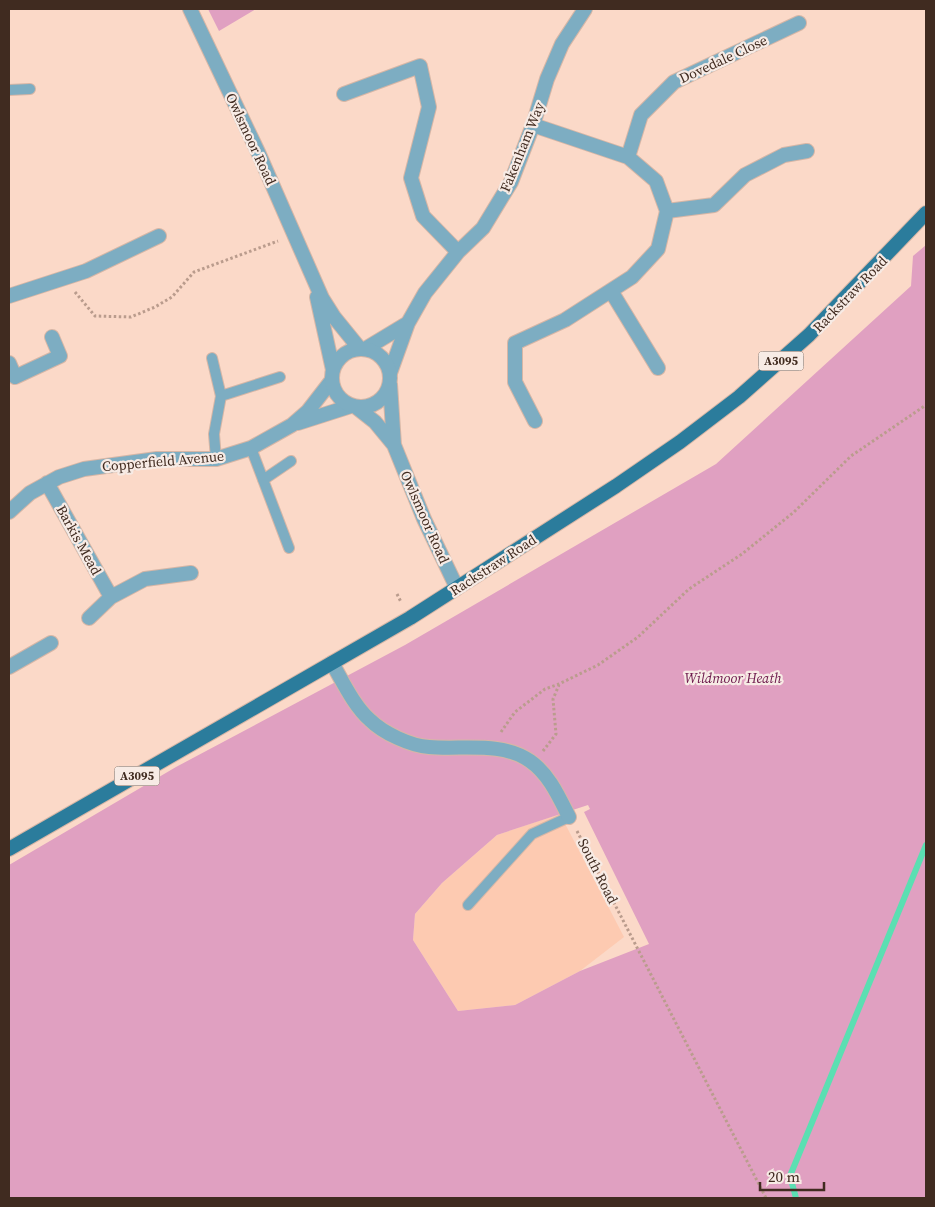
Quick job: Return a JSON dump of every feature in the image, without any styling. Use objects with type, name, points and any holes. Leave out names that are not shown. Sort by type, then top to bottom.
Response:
[{"type":"main road","name":"Rackstraw Road","points":[[9,849],[332,663],[457,588],[616,486],[739,397],[842,303],[926,213]]},
{"type":"street","name":"Owlsmoor Road","points":[[190,9],[330,311],[363,349]]},
{"type":"street","name":"Fakenham Way","points":[[390,378],[408,323],[425,293],[458,252],[483,228],[511,182],[533,125],[547,79],[562,44],[585,9]]},
{"type":"street","name":"Dovedale Close","points":[[628,157],[642,115],[674,82],[799,23]]},
{"type":"street","points":[[344,94],[420,66],[430,107],[411,178],[423,216],[458,252]]},
{"type":"street","points":[[533,125],[628,157],[656,181],[667,211],[658,249],[632,277],[565,320],[515,343],[515,382],[536,422]]},
{"type":"street","points":[[667,211],[714,205],[746,175],[784,155],[807,150]]},
{"type":"street","points":[[9,296],[86,271],[158,236]]},
{"type":"street","name":"Owlsmoor Road","points":[[310,270],[332,375]]},
{"type":"street","points":[[611,291],[658,368]]},
{"type":"street","name":"Fakenham Way","points":[[363,349],[408,323]]},
{"type":"street","points":[[9,363],[15,377],[60,356],[52,337]]},
{"type":"street","points":[[363,349],[381,357],[390,378],[387,391],[374,404],[354,406],[339,398],[332,375],[343,355],[363,349]]},
{"type":"street","name":"Copperfield Avenue","points":[[9,512],[30,493],[47,483],[84,469],[157,459],[216,459],[251,448],[292,425],[308,411],[332,375]]},
{"type":"street","name":"Owlsmoor Road","points":[[390,378],[394,445]]},
{"type":"street","name":"Owlsmoor Road","points":[[354,406],[375,422],[394,445],[424,519],[457,588]]},
{"type":"street","name":"Copperfield Avenue","points":[[292,425],[354,406]]},
{"type":"street","name":"Barkis Mead","points":[[47,483],[111,597]]},
{"type":"street","points":[[89,618],[111,597],[145,579],[191,573]]},
{"type":"street","points":[[9,667],[51,644]]},
{"type":"street","points":[[332,663],[370,720],[390,733],[427,747],[495,749],[522,756],[538,768],[552,784],[570,817]]},
{"type":"lane","points":[[9,90],[30,89]]},
{"type":"lane","points":[[212,358],[221,396],[214,434],[216,459]]},
{"type":"lane","points":[[221,396],[280,377]]},
{"type":"lane","points":[[251,448],[289,548]]},
{"type":"lane","points":[[263,480],[291,461]]},
{"type":"lane","points":[[468,905],[532,834],[570,817]]},
{"type":"path","points":[[68,276],[77,298],[95,316],[131,317],[155,307],[172,297],[194,272],[295,234]]},
{"type":"path","points":[[495,749],[501,733],[515,712],[545,689],[598,664],[638,637],[689,589],[742,554],[794,512],[851,456],[926,405]]},
{"type":"path","points":[[538,768],[541,754],[556,734],[553,699],[559,684]]},
{"type":"path","name":"South Road","points":[[570,817],[766,1198]]},
{"type":"shaded area","points":[[560,814],[624,937],[580,971],[515,1005],[458,1011],[413,940],[415,914],[442,883],[497,835]]},
{"type":"green space","points":[[208,9],[256,9],[219,31]]},
{"type":"green space","name":"Wildmoor Heath","points":[[926,245],[926,1198],[9,1198],[9,865],[176,767],[405,645],[716,464],[911,286],[913,256]],"holes":[[[588,805],[590,809],[584,812],[649,944],[580,971],[515,1005],[458,1011],[413,940],[415,914],[442,883],[497,835]]]},
{"type":"waterway","points":[[796,1198],[790,1176],[926,845]]}]
